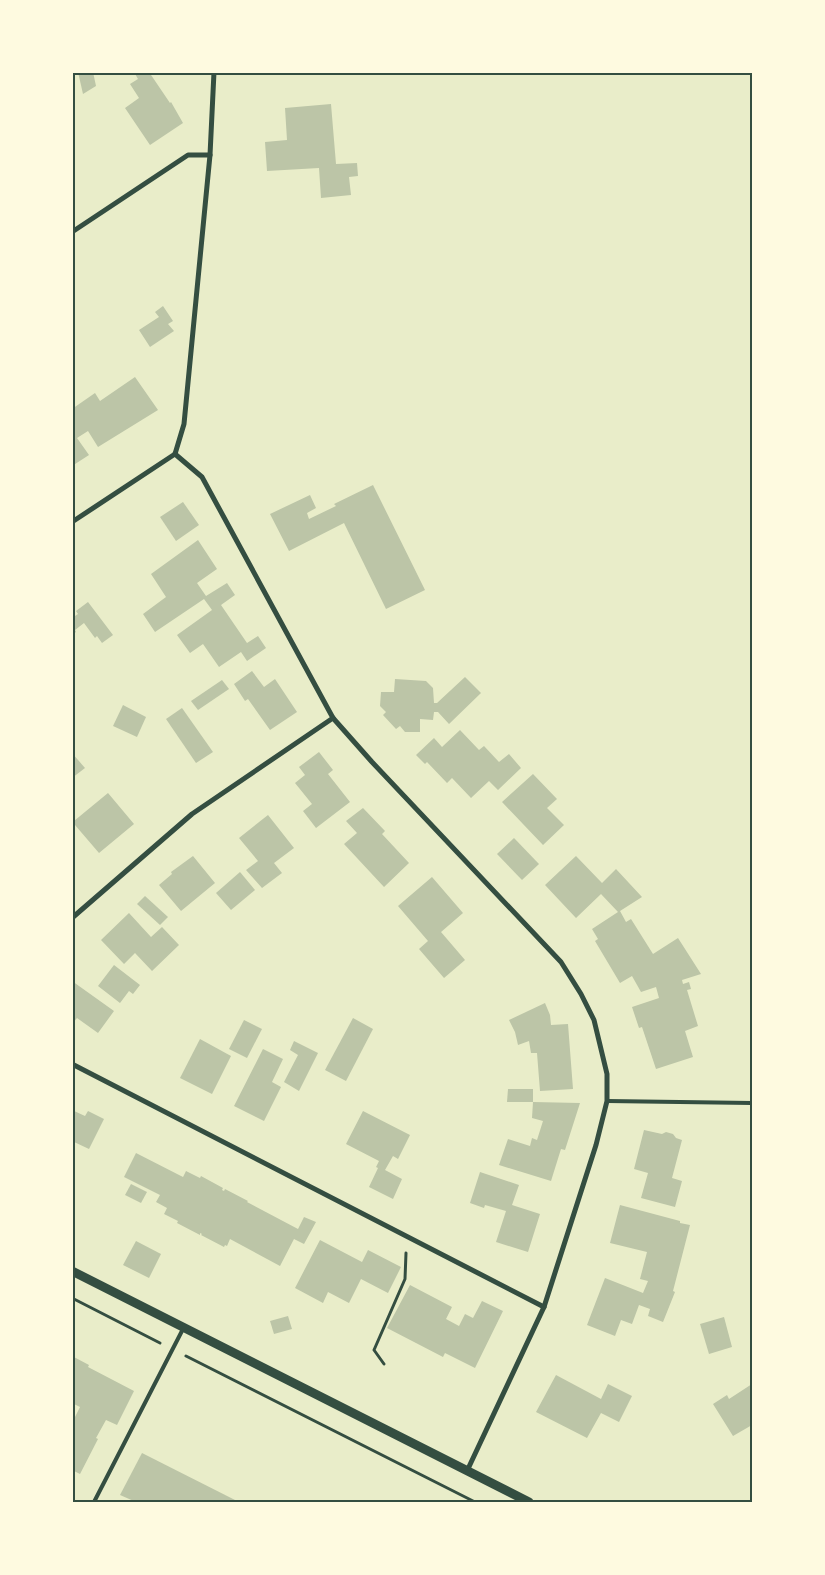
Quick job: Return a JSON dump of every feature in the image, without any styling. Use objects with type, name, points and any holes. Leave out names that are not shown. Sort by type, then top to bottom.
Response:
[{"type":"street","points":[[72,522],[175,454],[184,424],[210,155],[214,72]]},
{"type":"street","points":[[72,232],[188,155],[210,155]]},
{"type":"street","points":[[175,454],[202,476],[333,718],[372,762],[561,962],[581,994],[594,1020],[607,1074],[607,1101],[596,1145],[544,1307],[468,1471]]},
{"type":"street","points":[[72,918],[192,814],[333,718]]},
{"type":"street","points":[[72,1064],[544,1307]]},
{"type":"street","points":[[72,1271],[529,1502]]},
{"type":"lane","points":[[607,1101],[752,1103]]},
{"type":"lane","points":[[94,1502],[184,1327]]},
{"type":"path","points":[[384,1364],[374,1350],[405,1280],[407,1237]]},
{"type":"path","points":[[72,1298],[475,1502]]},
{"type":"building","points":[[78,72],[93,72],[96,86],[83,94]]},
{"type":"building","points":[[134,72],[149,72],[171,102],[183,123],[150,145],[125,108],[139,98],[130,84],[138,79]]},
{"type":"building","points":[[331,104],[336,164],[357,163],[358,176],[349,177],[351,195],[321,198],[319,168],[267,171],[265,142],[287,140],[285,108]]},
{"type":"building","points":[[163,306],[173,321],[168,324],[174,331],[150,347],[139,330],[159,317],[155,312]]},
{"type":"building","points":[[135,377],[158,410],[98,447],[88,431],[77,438],[89,455],[72,466],[72,409],[95,393],[100,401]]},
{"type":"building","points":[[373,485],[425,590],[386,609],[344,523],[289,551],[270,514],[310,495],[316,508],[307,513],[309,519],[336,506],[334,504]]},
{"type":"building","points":[[183,502],[199,525],[176,541],[160,517]]},
{"type":"building","points":[[198,540],[217,569],[197,583],[206,596],[227,583],[235,595],[221,605],[247,643],[258,636],[266,648],[247,661],[241,652],[219,667],[203,644],[190,653],[177,635],[212,610],[204,599],[155,632],[143,614],[166,597],[151,574]]},
{"type":"building","points":[[88,602],[113,635],[102,643],[97,636],[95,638],[84,623],[72,635],[72,618],[78,614],[76,611]]},
{"type":"building","points":[[252,671],[264,687],[275,679],[297,712],[270,730],[248,699],[245,701],[234,684]]},
{"type":"building","points":[[465,677],[481,693],[449,724],[438,712],[434,712],[433,720],[420,719],[420,732],[405,732],[400,726],[396,729],[383,715],[386,712],[380,706],[381,692],[394,692],[395,679],[426,681],[433,688],[434,703],[437,703]]},
{"type":"building","points":[[222,680],[229,689],[198,710],[191,701]]},
{"type":"building","points":[[123,705],[146,717],[137,737],[113,726]]},
{"type":"building","points":[[182,708],[213,752],[196,763],[166,719]]},
{"type":"building","points":[[460,730],[479,750],[484,746],[499,762],[509,754],[521,768],[498,790],[489,781],[471,798],[452,778],[447,783],[427,762],[425,764],[416,755],[434,738],[442,747]]},
{"type":"building","points":[[319,752],[333,770],[328,774],[350,802],[316,828],[303,811],[312,804],[295,783],[305,775],[299,767]]},
{"type":"building","points":[[72,753],[85,768],[72,778]]},
{"type":"building","points":[[533,774],[557,799],[547,808],[564,825],[543,845],[502,802]]},
{"type":"building","points":[[108,793],[134,824],[99,853],[75,825],[72,827],[72,819],[74,821]]},
{"type":"building","points":[[363,808],[385,831],[382,834],[409,863],[384,887],[344,844],[357,833],[346,821]]},
{"type":"building","points":[[268,815],[294,848],[274,863],[282,873],[262,888],[246,870],[258,861],[239,838]]},
{"type":"building","points":[[514,838],[539,864],[522,880],[497,854]]},
{"type":"building","points":[[193,856],[215,883],[181,911],[159,885],[172,874],[171,872]]},
{"type":"building","points":[[576,856],[602,883],[616,869],[642,897],[620,911],[626,922],[631,919],[653,954],[678,938],[701,974],[682,980],[683,984],[689,982],[691,989],[687,990],[698,1026],[685,1031],[693,1057],[656,1069],[642,1027],[639,1028],[632,1007],[659,998],[656,987],[641,992],[632,976],[620,983],[595,941],[598,939],[592,929],[618,912],[601,894],[576,918],[545,885]]},
{"type":"building","points":[[240,872],[255,890],[231,910],[216,893]]},
{"type":"building","points":[[432,877],[463,913],[441,932],[465,960],[444,978],[419,949],[428,941],[398,906]]},
{"type":"building","points":[[145,896],[168,917],[160,925],[137,904]]},
{"type":"building","points":[[129,913],[151,937],[162,927],[179,945],[152,971],[135,953],[124,964],[101,940]]},
{"type":"building","points":[[114,965],[140,985],[133,994],[129,991],[120,1003],[98,986]]},
{"type":"building","points":[[72,981],[114,1011],[98,1033],[77,1018],[72,1024]]},
{"type":"building","points":[[545,1003],[550,1015],[551,1025],[568,1024],[573,1089],[540,1091],[537,1053],[531,1053],[529,1041],[518,1045],[515,1032],[509,1020]]},
{"type":"building","points":[[353,1018],[373,1029],[346,1081],[325,1070]]},
{"type":"building","points":[[244,1020],[262,1029],[247,1058],[229,1049]]},
{"type":"building","points":[[200,1039],[231,1056],[212,1094],[180,1078]]},
{"type":"building","points":[[294,1041],[318,1053],[299,1091],[284,1082],[298,1055],[290,1050]]},
{"type":"building","points":[[263,1049],[283,1059],[272,1082],[281,1087],[264,1121],[234,1106]]},
{"type":"building","points":[[508,1089],[533,1089],[533,1102],[507,1102]]},
{"type":"building","points":[[533,1102],[580,1103],[565,1150],[561,1149],[551,1181],[499,1165],[508,1139],[530,1146],[532,1138],[537,1140],[543,1121],[532,1118]]},
{"type":"building","points":[[72,1110],[85,1116],[88,1111],[104,1119],[89,1149],[72,1141]]},
{"type":"building","points":[[363,1111],[410,1135],[398,1159],[393,1156],[385,1170],[402,1179],[393,1199],[369,1187],[378,1168],[376,1167],[379,1161],[346,1144]]},
{"type":"building","points":[[644,1130],[662,1134],[666,1132],[682,1140],[672,1178],[682,1181],[675,1207],[641,1198],[648,1173],[634,1169]]},
{"type":"building","points":[[136,1153],[183,1177],[186,1171],[200,1178],[201,1176],[223,1188],[222,1190],[224,1191],[225,1189],[298,1229],[304,1217],[316,1222],[304,1244],[294,1239],[280,1266],[230,1239],[227,1246],[225,1245],[224,1247],[202,1234],[200,1233],[200,1235],[177,1223],[178,1221],[164,1214],[167,1208],[156,1202],[160,1195],[124,1177]]},
{"type":"building","points":[[480,1172],[519,1185],[512,1205],[540,1214],[528,1252],[496,1242],[506,1211],[485,1205],[484,1208],[470,1203]]},
{"type":"building","points":[[131,1184],[147,1192],[141,1203],[125,1195]]},
{"type":"building","points":[[620,1205],[690,1225],[673,1291],[675,1292],[663,1322],[648,1316],[650,1309],[639,1305],[632,1324],[621,1320],[615,1336],[587,1325],[605,1278],[643,1293],[648,1281],[640,1279],[647,1252],[610,1243]]},
{"type":"building","points":[[320,1240],[362,1262],[368,1250],[401,1267],[388,1293],[361,1279],[349,1303],[328,1292],[323,1303],[295,1288]]},
{"type":"building","points":[[136,1241],[161,1254],[149,1278],[123,1265]]},
{"type":"building","points":[[410,1285],[452,1307],[446,1319],[459,1326],[465,1314],[473,1318],[482,1301],[503,1311],[475,1368],[445,1353],[443,1357],[387,1328]]},
{"type":"building","points":[[288,1316],[292,1329],[274,1334],[270,1321]]},
{"type":"building","points":[[724,1317],[732,1347],[709,1354],[700,1324]]},
{"type":"building","points":[[72,1356],[89,1365],[88,1367],[134,1391],[117,1425],[106,1420],[80,1474],[72,1470],[72,1419],[74,1419],[80,1407],[72,1403]]},
{"type":"building","points":[[556,1375],[601,1399],[608,1384],[632,1396],[619,1422],[601,1413],[587,1438],[536,1412]]},
{"type":"building","points":[[752,1384],[752,1425],[733,1436],[713,1404],[727,1395],[729,1399]]},
{"type":"building","points":[[142,1453],[239,1502],[136,1502],[120,1495]]}]
